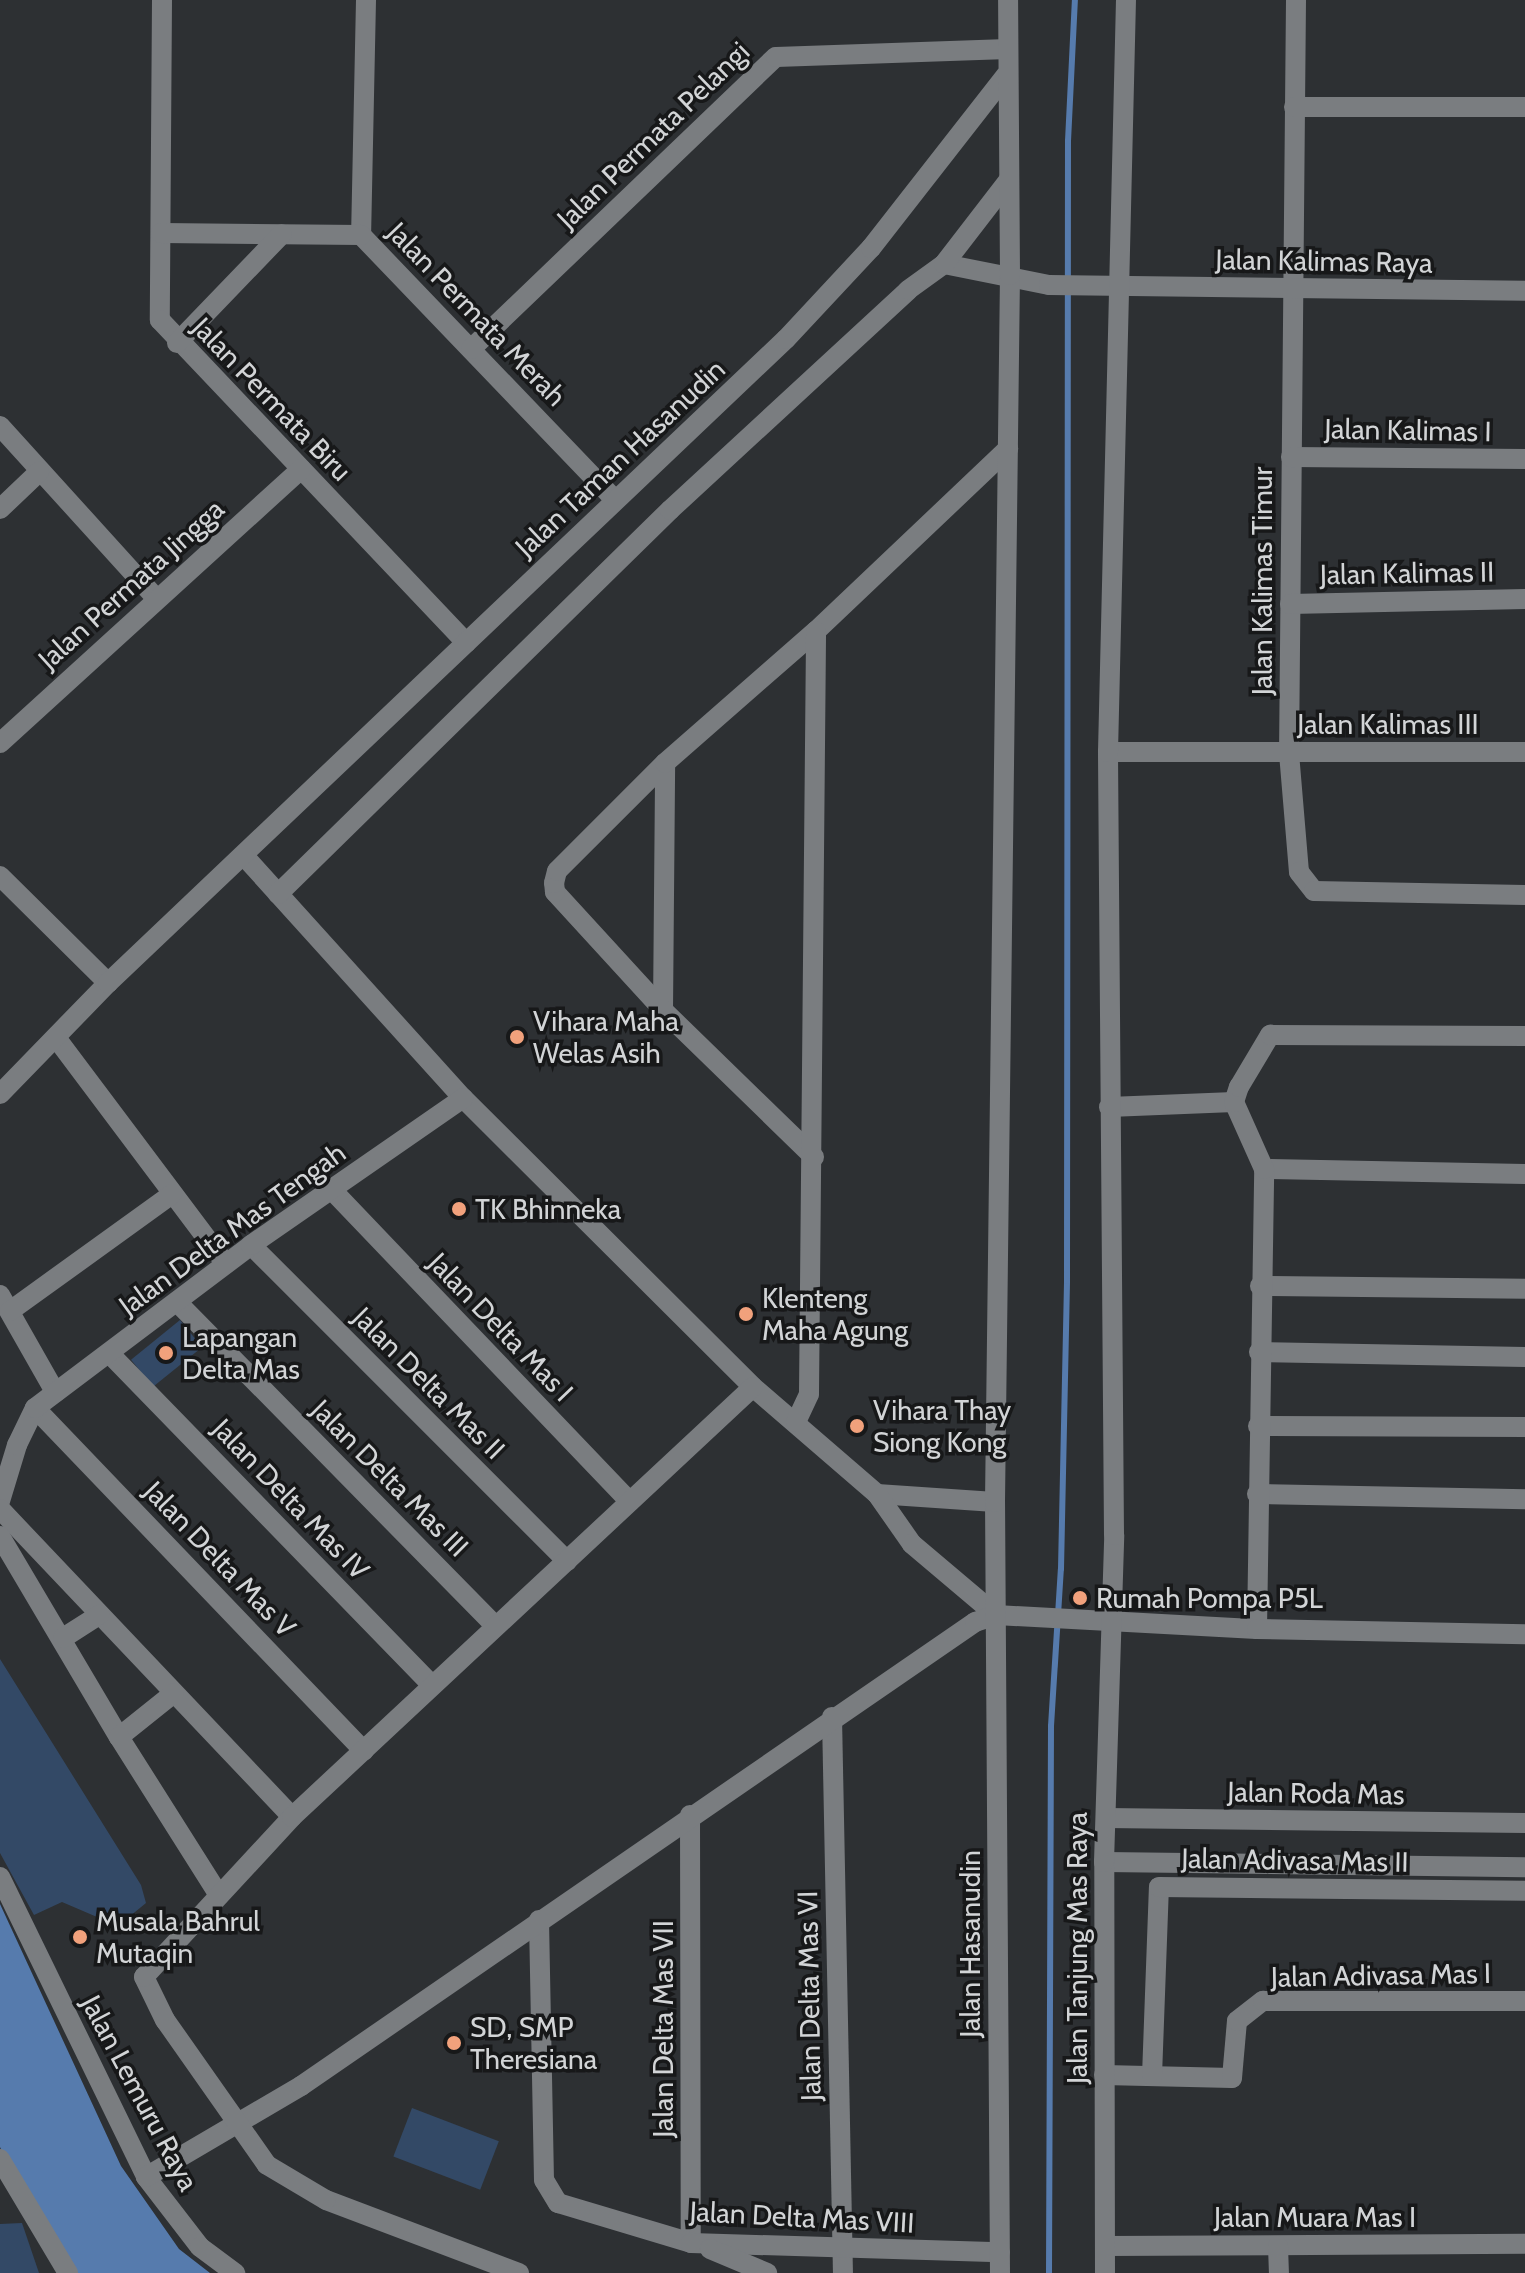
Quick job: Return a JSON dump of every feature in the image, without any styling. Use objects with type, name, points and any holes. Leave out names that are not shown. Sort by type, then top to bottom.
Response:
[{"type":"street","name":"Jalan Permata Biru","points":[[162,0],[160,320],[177,343],[466,643]]},
{"type":"street","name":"Jalan Permata Merah","points":[[366,0],[361,235],[614,499]]},
{"type":"street","name":"Jalan Hasanudin","points":[[1000,2263],[1000,1616],[995,1502],[1010,275],[1006,75],[1008,0]]},
{"type":"street","name":"Jalan Tanjung Mas Raya","points":[[1105,2273],[1104,1622],[1114,1535],[1108,752],[1123,286],[1126,0]]},
{"type":"street","name":"Jalan Kalimas Timur","points":[[1296,0],[1289,753],[1299,872],[1314,891],[1525,895]]},
{"type":"street","name":"Jalan Permata Pelangi","points":[[471,349],[776,57],[1008,49]]},
{"type":"street","name":"Jalan Taman Hasanudin","points":[[0,1094],[57,1039],[108,983],[245,857],[614,499],[786,339],[871,248],[1006,75]]},
{"type":"street","points":[[1294,107],[1525,107]]},
{"type":"street","points":[[278,894],[670,510],[908,290],[944,264],[1008,181]]},
{"type":"street","points":[[161,233],[361,235]]},
{"type":"street","points":[[177,343],[282,234]]},
{"type":"street","name":"Jalan Kalimas Raya","points":[[944,264],[1049,285],[1525,291]]},
{"type":"street","points":[[0,426],[155,597]]},
{"type":"street","points":[[814,1157],[663,1010],[555,892],[557,871],[665,763],[816,631],[1008,449]]},
{"type":"street","name":"Jalan Kalimas I","points":[[1291,457],[1525,459]]},
{"type":"street","name":"Jalan Permata Jingga","points":[[0,743],[155,597],[301,469]]},
{"type":"street","points":[[0,509],[39,472]]},
{"type":"street","name":"Jalan Kalimas II","points":[[1290,604],[1525,599]]},
{"type":"street","points":[[796,1422],[809,1394],[814,1157],[816,631]]},
{"type":"street","name":"Jalan Kalimas III","points":[[1108,752],[1525,752]]},
{"type":"street","points":[[663,1010],[665,763]]},
{"type":"street","points":[[245,857],[463,1098],[753,1387],[877,1494],[912,1544],[1000,1616]]},
{"type":"street","points":[[0,876],[108,983]]},
{"type":"street","points":[[1257,1629],[1264,1169],[1234,1102],[1263,1040],[1277,1034],[1525,1036]]},
{"type":"street","points":[[57,1039],[226,1264]]},
{"type":"street","name":"Jalan Delta Mas Tengah","points":[[35,1408],[251,1245],[463,1098]]},
{"type":"street","points":[[1109,1107],[1234,1102]]},
{"type":"street","points":[[1264,1169],[1525,1174]]},
{"type":"street","name":"Jalan Delta Mas I","points":[[332,1190],[630,1502]]},
{"type":"street","points":[[55,1392],[5,1303],[172,1194]]},
{"type":"street","name":"Jalan Delta Mas II","points":[[251,1245],[567,1561]]},
{"type":"street","points":[[1260,1286],[1525,1289]]},
{"type":"street","name":"Jalan Delta Mas III","points":[[177,1302],[495,1626]]},
{"type":"street","points":[[1259,1352],[1525,1357]]},
{"type":"street","name":"Jalan Delta Mas IV","points":[[109,1353],[432,1685]]},
{"type":"street","points":[[519,2273],[308,2192],[267,2165],[235,2126],[165,2020],[144,1977],[292,1817],[753,1387]]},
{"type":"street","points":[[0,1501],[17,1445],[35,1408]]},
{"type":"street","name":"Jalan Delta Mas V","points":[[35,1408],[364,1751]]},
{"type":"street","points":[[1258,1426],[1525,1427]]},
{"type":"street","points":[[877,1494],[995,1502]]},
{"type":"street","points":[[1257,1494],[1525,1499]]},
{"type":"street","points":[[0,1509],[292,1817]]},
{"type":"street","points":[[0,1536],[119,1737],[219,1895]]},
{"type":"street","points":[[63,1638],[99,1615]]},
{"type":"street","points":[[146,2177],[301,2086],[832,1717],[975,1622],[1000,1616],[1257,1629],[1525,1634]]},
{"type":"street","points":[[119,1737],[174,1693]]},
{"type":"street","name":"Jalan Delta Mas VI","points":[[832,1717],[843,2273]]},
{"type":"street","name":"Jalan Delta Mas VII","points":[[690,1815],[693,2243]]},
{"type":"street","name":"Jalan Roda Mas","points":[[1106,1818],[1525,1823]]},
{"type":"street","points":[[1104,1862],[1525,1867]]},
{"type":"street","name":"Jalan Lemuru Raya","points":[[0,1877],[146,2177],[200,2247],[235,2273]]},
{"type":"street","name":"Jalan Adivasa Mas II","points":[[1152,2076],[1159,1887],[1525,1891]]},
{"type":"street","name":"Jalan Delta Mas VIII","points":[[539,1920],[544,2180],[550,2195],[563,2206],[693,2243],[841,2250],[1000,2263]]},
{"type":"street","name":"Jalan Adivasa Mas I","points":[[1104,2075],[1232,2078],[1237,2021],[1263,2001],[1525,2001]]},
{"type":"street","points":[[0,2159],[68,2273]]},
{"type":"street","points":[[693,2243],[767,2273]]},
{"type":"street","name":"Jalan Muara Mas I","points":[[1105,2246],[1525,2244]]},
{"type":"street","points":[[1278,2246],[1279,2273]]},
{"type":"shaded area","name":"Lapangan Delta Mas","points":[[180,1320],[202,1347],[153,1387],[131,1360]]},
{"type":"shaded area","points":[[0,1659],[141,1885],[146,1903],[118,1926],[62,1902],[34,1915],[0,1853]]},
{"type":"shaded area","points":[[0,1904],[121,2166],[179,2249],[210,2273],[75,2273],[7,2163],[0,2147]]},
{"type":"shaded area","points":[[412,2108],[499,2141],[480,2190],[393,2157]]},
{"type":"shaded area","points":[[22,2223],[39,2273],[0,2273],[0,2224]]},
{"type":"waterway","points":[[1049,2273],[1051,1726],[1061,1569],[1067,1281],[1068,141],[1075,0]]},
{"type":"place","name":"Vihara Maha Welas Asih","points":[[517,1037]]},
{"type":"place","name":"TK Bhinneka","points":[[459,1209]]},
{"type":"place","name":"Klenteng Maha Agung","points":[[746,1314]]},
{"type":"place","name":"Lapangan Delta Mas","points":[[166,1353]]},
{"type":"place","name":"Vihara Thay Siong Kong","points":[[857,1426]]},
{"type":"place","name":"Rumah Pompa P5L","points":[[1080,1598]]},
{"type":"place","name":"Musala Bahrul Mutaqin","points":[[80,1937]]},
{"type":"place","name":"SD, SMP Theresiana","points":[[454,2043]]}]
